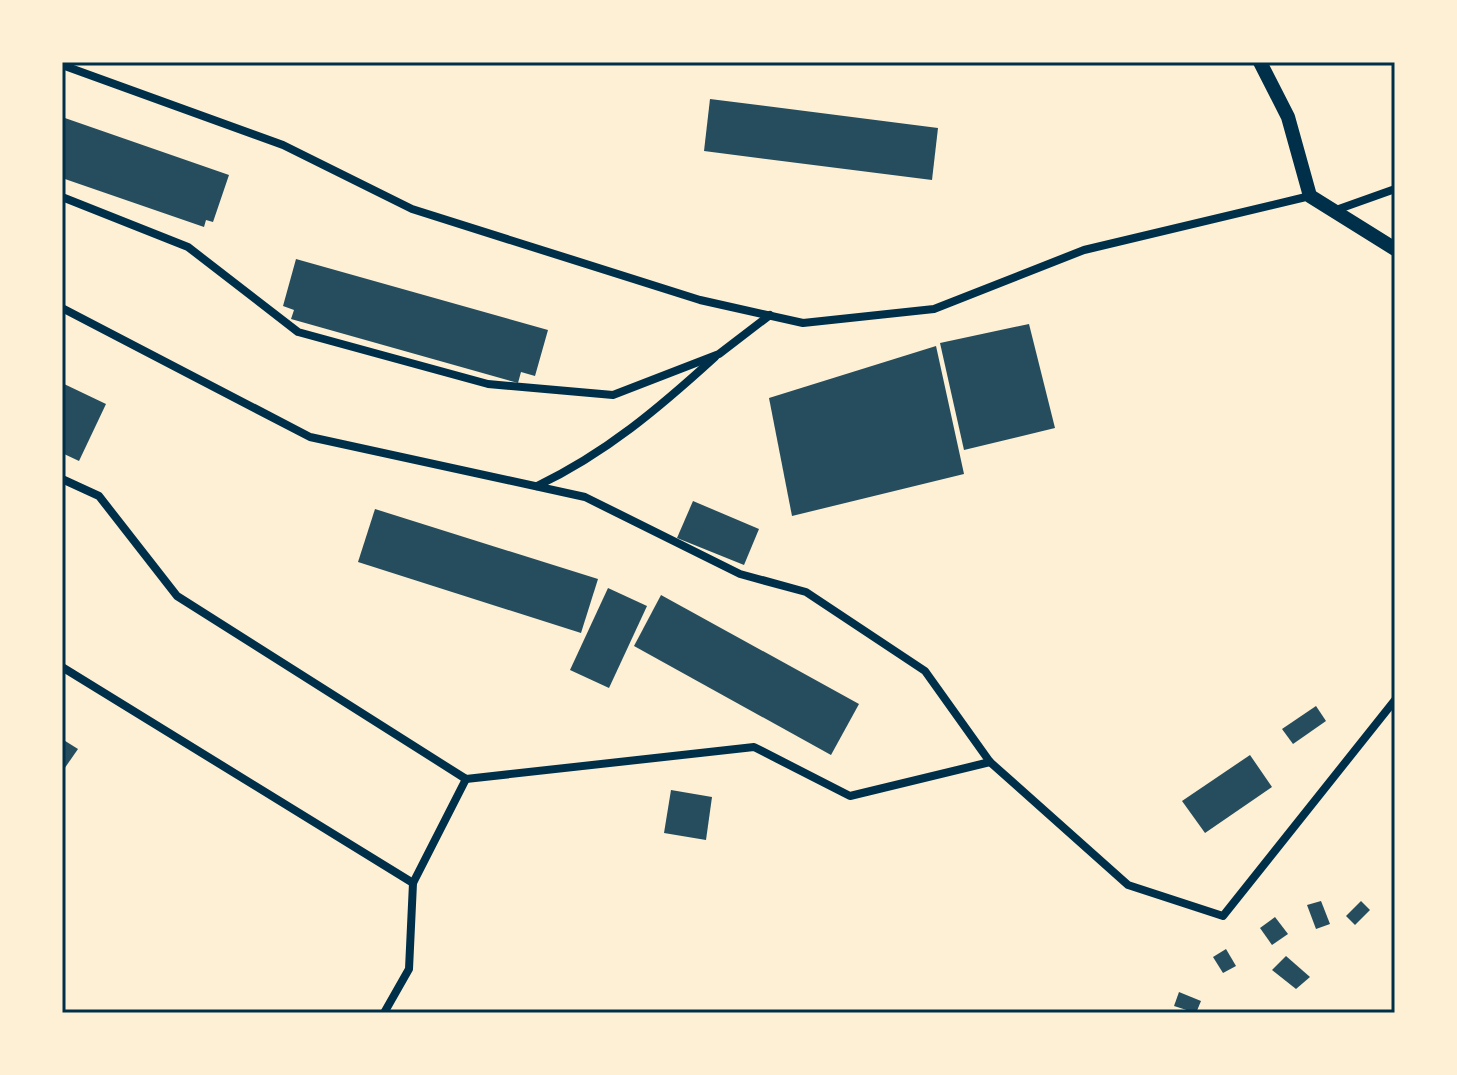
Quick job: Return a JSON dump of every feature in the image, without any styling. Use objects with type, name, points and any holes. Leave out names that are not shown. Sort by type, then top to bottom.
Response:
[{"type":"street","points":[[1260,62],[1288,117],[1310,196]]},
{"type":"street","points":[[62,65],[283,145],[412,209],[700,300],[803,323],[934,309],[1084,250],[1310,196],[1395,249]]},
{"type":"street","points":[[1336,210],[1395,189]]},
{"type":"street","points":[[62,197],[188,247],[298,332],[488,384],[613,395],[719,354]]},
{"type":"street","points":[[62,308],[310,437],[585,497],[740,574],[806,592],[925,671],[990,762],[1128,885],[1223,916],[1395,700]]},
{"type":"street","points":[[537,486],[580,465],[643,423],[719,354],[770,315]]},
{"type":"street","points":[[62,479],[99,496],[177,596],[466,779],[754,747],[850,796],[990,762]]},
{"type":"street","points":[[62,667],[413,883]]},
{"type":"street","points":[[384,1013],[409,969],[413,883],[466,779]]},
{"type":"building","points":[[710,99],[938,128],[932,180],[704,151]]},
{"type":"building","points":[[62,117],[229,175],[213,222],[206,220],[204,227],[62,178]]},
{"type":"building","points":[[296,259],[548,330],[535,376],[521,372],[518,383],[291,319],[294,310],[283,306]]},
{"type":"building","points":[[1029,324],[1055,428],[964,450],[940,343]]},
{"type":"building","points":[[936,346],[964,474],[792,516],[769,398]]},
{"type":"building","points":[[62,383],[106,404],[79,461],[62,453]]},
{"type":"building","points":[[693,501],[759,529],[744,565],[677,538]]},
{"type":"building","points":[[375,509],[598,579],[581,633],[358,562]]},
{"type":"building","points":[[608,588],[647,606],[609,688],[570,670]]},
{"type":"building","points":[[661,595],[859,704],[831,755],[634,646]]},
{"type":"building","points":[[1316,706],[1326,721],[1293,744],[1282,729]]},
{"type":"building","points":[[62,739],[78,749],[62,772]]},
{"type":"building","points":[[1250,755],[1272,787],[1205,833],[1182,801]]},
{"type":"building","points":[[671,790],[712,797],[706,840],[664,833]]},
{"type":"building","points":[[1321,901],[1330,924],[1316,929],[1307,905]]},
{"type":"building","points":[[1361,901],[1370,910],[1355,925],[1346,916]]},
{"type":"building","points":[[1275,917],[1288,934],[1272,945],[1260,928]]},
{"type":"building","points":[[1226,949],[1236,966],[1223,973],[1213,957]]},
{"type":"building","points":[[1286,956],[1310,977],[1296,989],[1272,970]]},
{"type":"building","points":[[1179,992],[1201,1001],[1196,1013],[1174,1006]]}]
